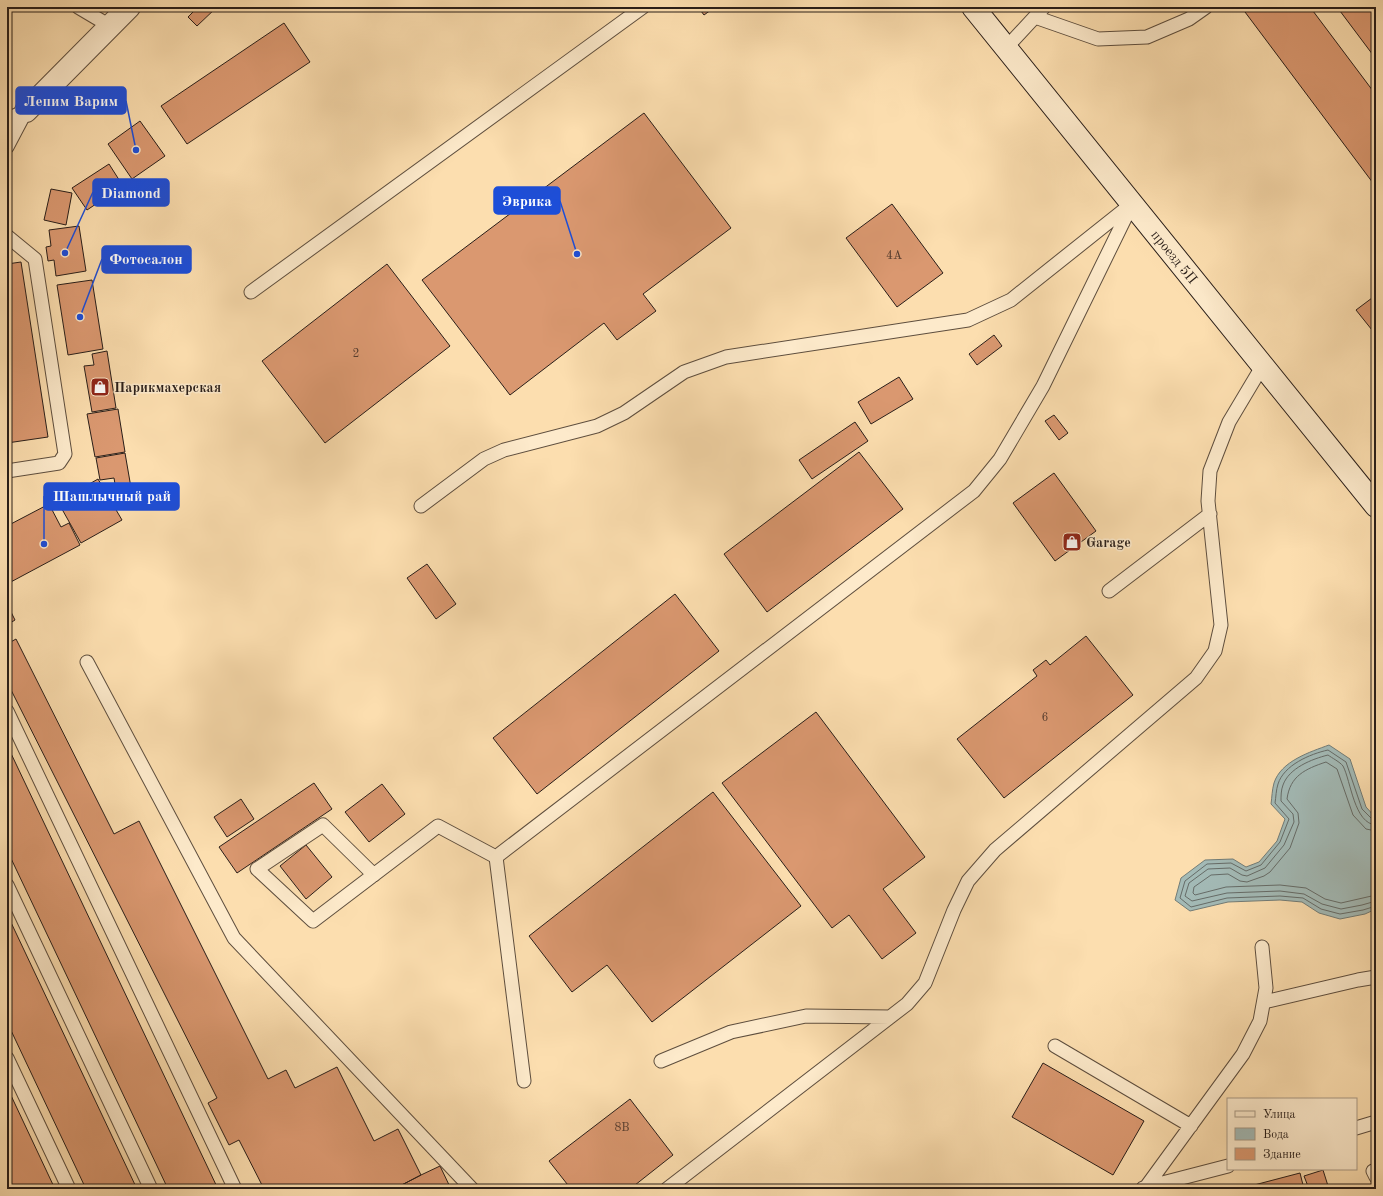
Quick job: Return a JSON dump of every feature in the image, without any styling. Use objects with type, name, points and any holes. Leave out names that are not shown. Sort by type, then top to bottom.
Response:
[{"type":"street","points":[[17,115],[129,7]]},
{"type":"street","name":"проезд 5П","points":[[973,7],[1376,506]]},
{"type":"lane","points":[[78,7],[110,26]]},
{"type":"lane","points":[[251,292],[643,7]]},
{"type":"lane","points":[[1006,48],[1044,7]]},
{"type":"lane","points":[[1035,17],[1098,39],[1147,37],[1189,19],[1206,7]]},
{"type":"lane","points":[[7,147],[17,115]]},
{"type":"lane","points":[[421,506],[484,459],[504,450],[597,426],[624,413],[684,372],[726,358],[968,320],[1012,300],[1132,204]]},
{"type":"lane","points":[[496,857],[974,490],[1000,459],[1043,386],[1132,204]]},
{"type":"lane","points":[[7,236],[35,259],[65,454],[59,463],[7,471]]},
{"type":"lane","points":[[667,1189],[907,1004],[925,983],[954,910],[968,880],[995,850],[1196,678],[1215,651],[1221,624],[1208,501],[1210,471],[1229,422],[1263,365]]},
{"type":"lane","points":[[1109,591],[1210,514]]},
{"type":"lane","points":[[87,662],[234,938],[472,1189]]},
{"type":"lane","points":[[7,711],[235,1189]]},
{"type":"lane","points":[[374,875],[322,825],[257,869],[313,921],[374,875],[438,826],[496,857]]},
{"type":"lane","points":[[496,857],[524,1081]]},
{"type":"lane","points":[[7,885],[151,1189]]},
{"type":"lane","points":[[1142,1188],[1191,1126],[1243,1054],[1260,1021],[1266,988],[1262,947]]},
{"type":"lane","points":[[1264,1002],[1376,977]]},
{"type":"lane","points":[[661,1061],[731,1032],[806,1016],[890,1017]]},
{"type":"lane","points":[[1055,1046],[1191,1126]]},
{"type":"lane","points":[[7,1058],[69,1189]]},
{"type":"lane","points":[[1357,1128],[1376,1122]]},
{"type":"lane","points":[[1142,1188],[1227,1166]]},
{"type":"water","points":[[1329,745],[1350,759],[1366,807],[1376,818],[1376,909],[1365,914],[1340,919],[1319,913],[1302,902],[1280,900],[1228,902],[1190,911],[1175,900],[1181,878],[1205,860],[1233,859],[1246,867],[1259,862],[1277,841],[1285,819],[1271,804],[1273,786],[1278,775],[1289,763],[1297,758]]},
{"type":"building","points":[[198,7],[217,7],[197,26],[188,17]]},
{"type":"building","points":[[698,7],[715,7],[704,15]]},
{"type":"building","points":[[1252,7],[1310,7],[1376,95],[1376,187],[1245,12]]},
{"type":"building","points":[[1337,7],[1376,7],[1376,59]]},
{"type":"building","points":[[284,23],[310,62],[187,144],[161,106]]},
{"type":"building","points":[[644,113],[731,228],[643,294],[656,311],[617,340],[604,323],[510,395],[422,280]]},
{"type":"building","points":[[140,121],[165,156],[132,179],[108,144]]},
{"type":"building","points":[[109,164],[123,186],[87,210],[72,188]]},
{"type":"building","points":[[51,189],[72,193],[66,225],[44,220]]},
{"type":"building","points":[[892,204],[943,273],[897,307],[846,238]]},
{"type":"building","points":[[79,226],[86,271],[56,276],[54,260],[48,261],[46,247],[51,246],[49,230]]},
{"type":"building","points":[[21,262],[48,437],[7,443],[7,264]]},
{"type":"building","points":[[387,264],[450,346],[325,443],[262,361]]},
{"type":"building","points":[[92,280],[103,349],[68,355],[57,285]]},
{"type":"building","points":[[1376,295],[1376,335],[1356,310]]},
{"type":"building","points":[[994,335],[1002,346],[977,365],[969,354]]},
{"type":"building","name":"Парикмахерская","points":[[107,351],[116,408],[92,412],[84,366],[94,365],[92,354]]},
{"type":"building","points":[[899,377],[913,399],[871,424],[858,402]]},
{"type":"building","points":[[118,409],[125,452],[95,457],[87,414]]},
{"type":"building","points":[[1054,415],[1068,433],[1059,440],[1045,421]]},
{"type":"building","points":[[855,422],[868,441],[812,479],[799,460]]},
{"type":"building","points":[[859,452],[903,509],[767,612],[724,554]]},
{"type":"building","points":[[125,453],[134,505],[119,508],[114,478],[100,480],[96,458]]},
{"type":"building","points":[[1054,473],[1096,531],[1055,561],[1013,503]]},
{"type":"building","points":[[98,479],[122,520],[81,543],[58,502]]},
{"type":"building","points":[[49,504],[61,527],[69,523],[80,545],[7,584],[7,526]]},
{"type":"building","points":[[427,564],[456,604],[436,619],[407,578]]},
{"type":"building","points":[[675,594],[719,651],[537,794],[493,738]]},
{"type":"building","points":[[7,604],[15,620],[7,625]]},
{"type":"building","points":[[1086,636],[1133,695],[1004,798],[957,739],[1037,676],[1033,670],[1046,660],[1050,665]]},
{"type":"building","points":[[16,639],[114,834],[139,821],[268,1079],[286,1070],[295,1088],[337,1067],[374,1141],[398,1129],[421,1175],[394,1189],[264,1189],[239,1140],[229,1145],[208,1103],[217,1098],[7,682],[7,644]]},
{"type":"building","points":[[816,712],[925,857],[883,889],[916,933],[882,959],[849,915],[832,928],[722,783]]},
{"type":"building","points":[[7,745],[218,1189],[168,1189],[7,850]]},
{"type":"building","points":[[314,783],[332,809],[237,873],[219,847]]},
{"type":"building","points":[[382,784],[405,814],[369,842],[345,812]]},
{"type":"building","points":[[713,792],[801,906],[652,1022],[607,965],[572,992],[529,936]]},
{"type":"building","points":[[241,799],[254,819],[227,837],[214,817]]},
{"type":"building","points":[[306,845],[332,877],[306,899],[280,866]]},
{"type":"building","points":[[7,914],[137,1189],[86,1189],[7,1022]]},
{"type":"building","points":[[1043,1063],[1144,1121],[1113,1175],[1012,1117]]},
{"type":"building","points":[[7,1087],[55,1189],[7,1189]]},
{"type":"building","points":[[630,1099],[673,1155],[630,1189],[571,1189],[549,1161]]},
{"type":"building","points":[[440,1166],[451,1189],[394,1189],[421,1175]]},
{"type":"building","points":[[1323,1170],[1329,1189],[1309,1189],[1304,1176]]},
{"type":"building","points":[[1300,1173],[1304,1189],[1239,1189]]},
{"type":"place","name":"Лепим Варим","points":[[136,150]]},
{"type":"place","name":"Diamond","points":[[65,253]]},
{"type":"place","name":"Эврика","points":[[577,254]]},
{"type":"place","name":"Фотосалон","points":[[80,317]]},
{"type":"place","name":"Парикмахерская","points":[[100,387]]},
{"type":"place","name":"Garage","points":[[1072,542]]},
{"type":"place","name":"Шашлычный рай","points":[[44,544]]}]
